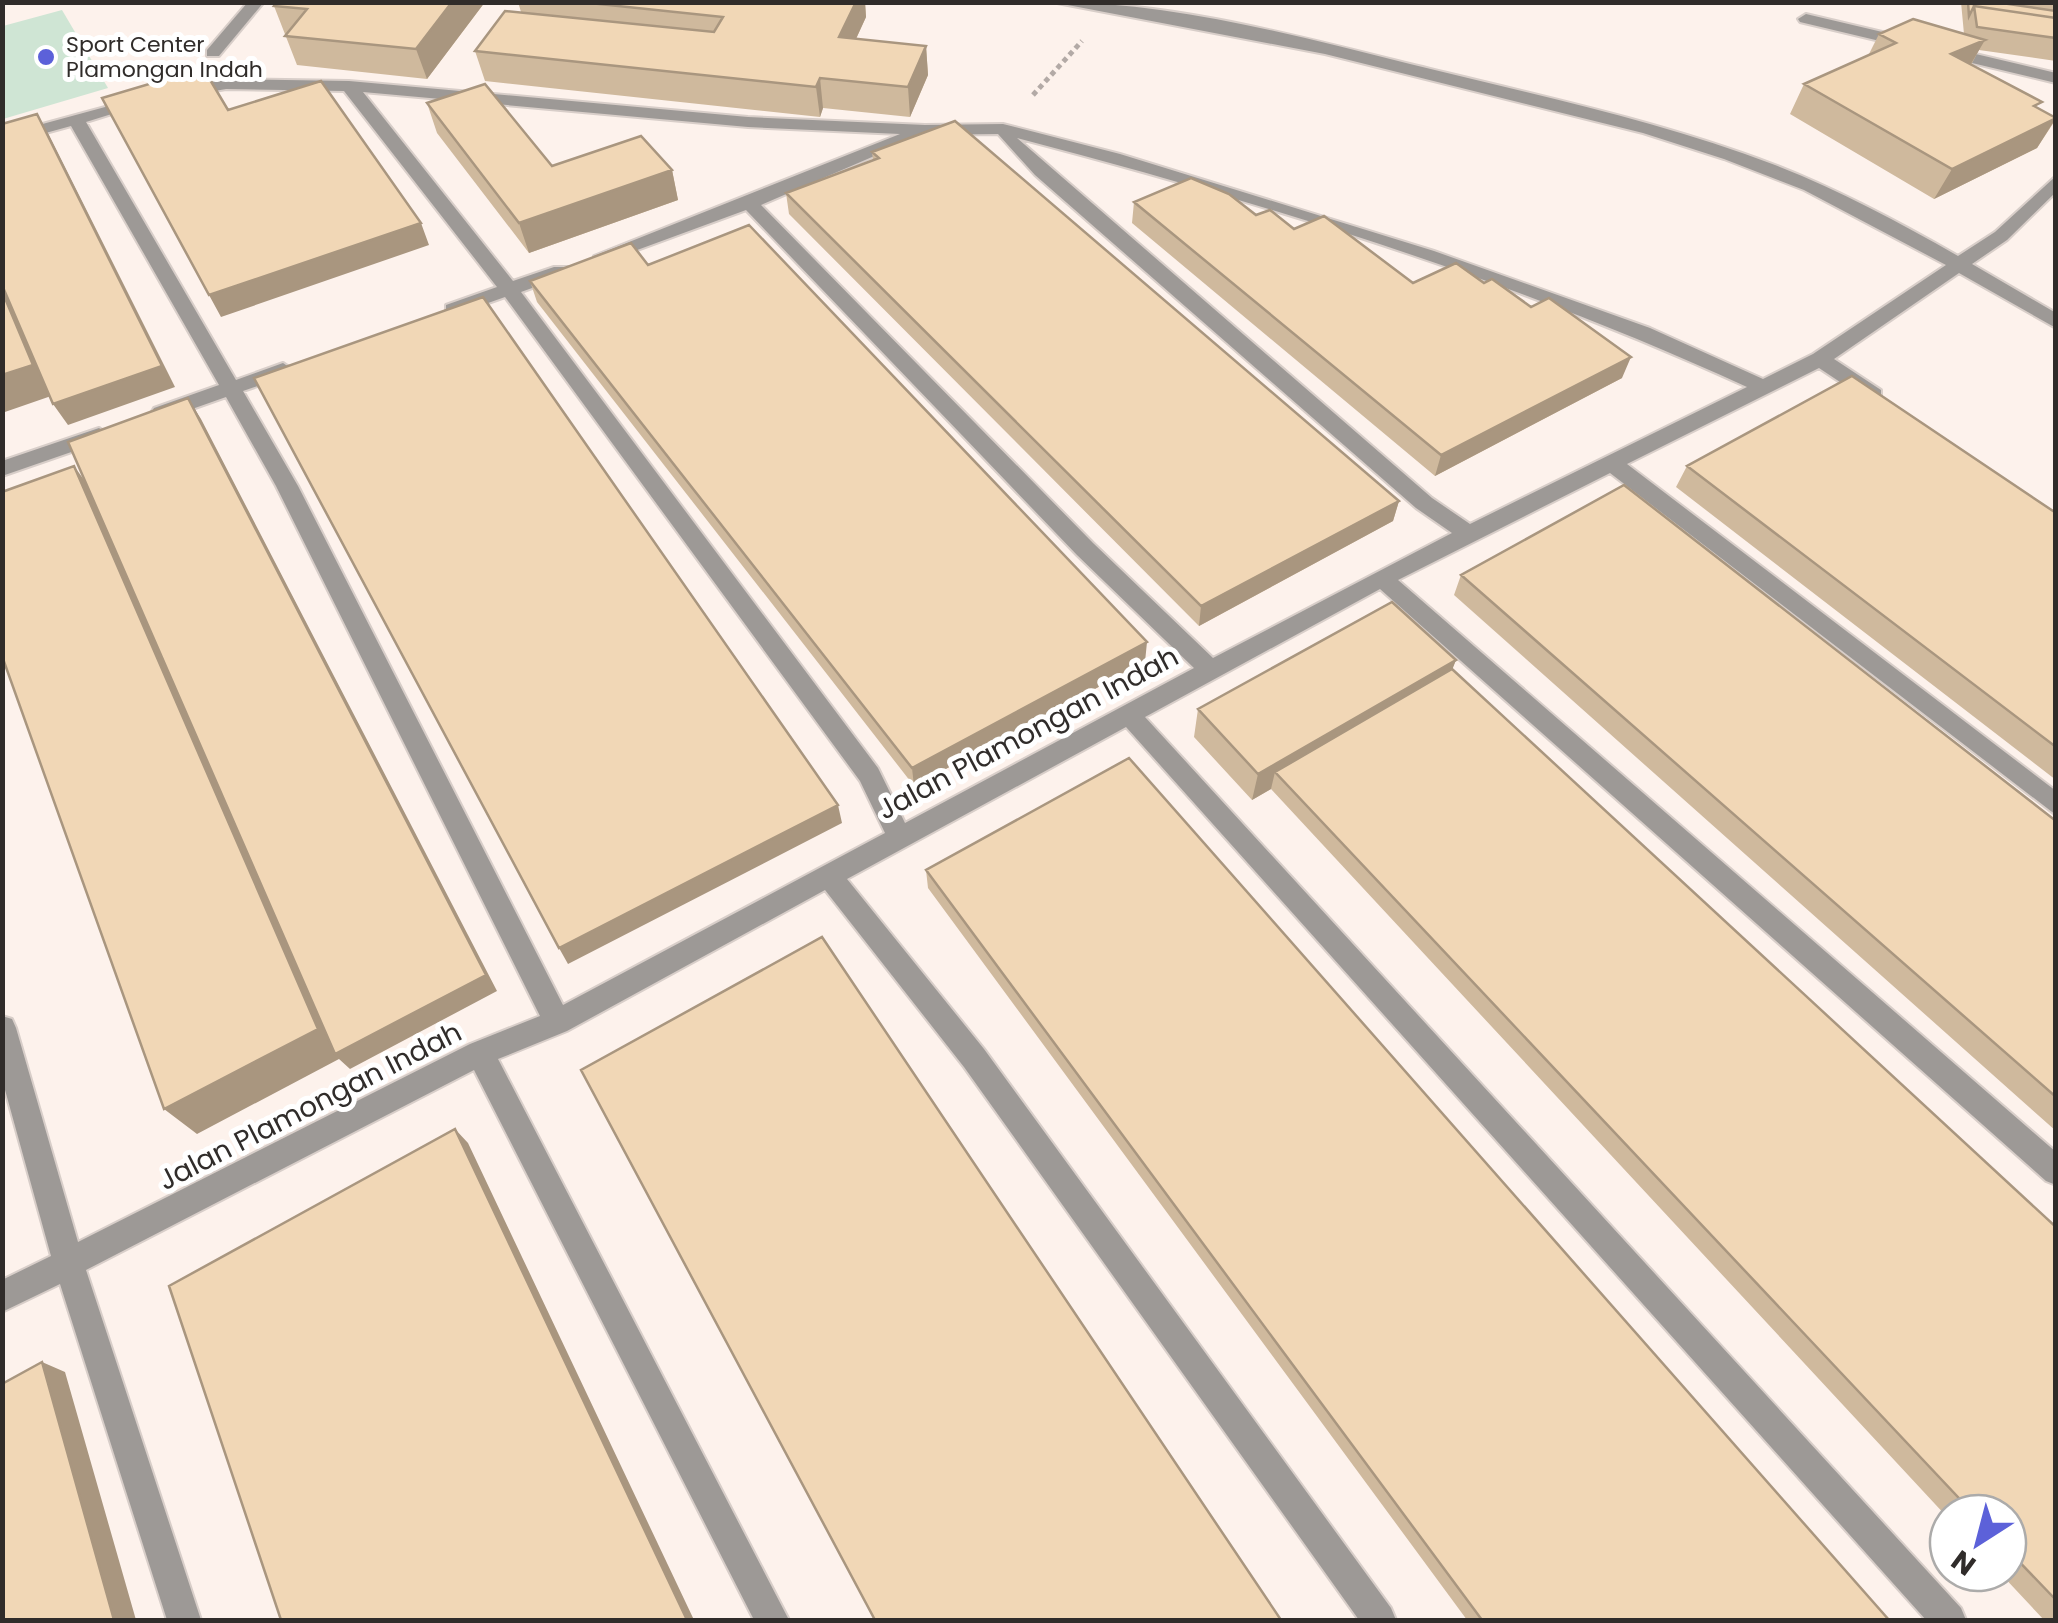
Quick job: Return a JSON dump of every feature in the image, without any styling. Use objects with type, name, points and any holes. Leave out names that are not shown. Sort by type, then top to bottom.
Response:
[{"type":"street","points":[[213,53],[256,2]]},
{"type":"street","points":[[1059,2],[1123,7],[1334,50],[1646,128],[1808,185],[1894,226],[2056,322]]},
{"type":"street","points":[[1806,19],[2056,78]]},
{"type":"street","points":[[171,95],[226,84],[348,86],[748,122],[924,130],[1002,129],[1114,158],[1427,255],[1643,332],[1765,388]]},
{"type":"street","points":[[348,86],[509,289],[869,774],[900,837]]},
{"type":"street","points":[[2,140],[152,100]]},
{"type":"street","points":[[76,120],[287,486],[557,1022]]},
{"type":"street","points":[[1002,129],[1012,144],[1070,196],[1424,502],[1470,534]]},
{"type":"street","points":[[434,316],[750,204],[924,130]]},
{"type":"street","name":"Jalan Plamongan Indah","points":[[2,1298],[480,1053],[557,1022],[1382,578],[1820,360],[2001,236],[2056,180]]},
{"type":"street","points":[[750,204],[1085,549],[1209,670]]},
{"type":"street","points":[[1820,360],[1886,403]]},
{"type":"street","points":[[2,470],[304,362]]},
{"type":"street","points":[[1612,464],[2056,806]]},
{"type":"street","points":[[1382,578],[2056,1171]]},
{"type":"street","points":[[1130,716],[1949,1620]]},
{"type":"street","points":[[829,876],[974,1058],[1379,1620]]},
{"type":"street","points":[[2,1028],[68,1261],[184,1620]]},
{"type":"street","points":[[480,1053],[772,1620]]},
{"type":"path","points":[[1002,129],[1123,7]]},
{"type":"green space","name":"Sport Center Plamongan Indah","points":[[62,10],[108,88],[3,119],[3,26]]},
{"type":"building","points":[[277,2],[452,2],[416,49],[285,36],[307,9],[274,6]]},
{"type":"building","points":[[580,2],[856,2],[839,37],[926,46],[908,87],[820,78],[816,87],[475,51],[505,11],[714,32],[723,17]]},
{"type":"building","points":[[1968,2],[2056,11],[2056,18],[1974,6],[1969,16]]},
{"type":"building","points":[[1974,6],[2056,18],[2056,38],[1977,27]]},
{"type":"building","points":[[1913,19],[1985,40],[1951,54],[2042,102],[2034,106],[2056,118],[1952,169],[1804,84],[1896,43],[1879,34]]},
{"type":"building","points":[[203,68],[228,110],[321,81],[421,223],[209,295],[102,98]]},
{"type":"building","points":[[485,84],[552,166],[641,136],[672,170],[519,223],[427,103]]},
{"type":"building","points":[[37,114],[162,366],[53,404],[2,285],[2,124]]},
{"type":"building","points":[[955,121],[1399,501],[1201,606],[786,193],[879,158],[872,152]]},
{"type":"building","points":[[1191,178],[1229,194],[1256,215],[1270,210],[1294,229],[1324,216],[1413,283],[1456,263],[1484,283],[1492,279],[1531,307],[1549,298],[1631,357],[1441,455],[1134,202]]},
{"type":"building","points":[[749,225],[1147,642],[912,768],[530,281],[631,243],[648,265]]},
{"type":"building","points":[[2,291],[33,365],[2,375]]},
{"type":"building","points":[[483,297],[838,805],[559,948],[254,378]]},
{"type":"building","points":[[1852,376],[2056,513],[2056,747],[1687,466]]},
{"type":"building","points":[[188,398],[486,975],[335,1054],[68,442]]},
{"type":"building","points":[[74,466],[318,1029],[164,1109],[2,656],[2,492]]},
{"type":"building","points":[[1624,485],[2056,821],[2056,1097],[1461,575]]},
{"type":"building","points":[[1392,602],[1456,660],[1258,774],[1198,709]]},
{"type":"building","points":[[1452,669],[2056,1227],[2056,1600],[2028,1571],[2028,1493],[1954,1493],[1275,772]]},
{"type":"building","points":[[1129,758],[1889,1620],[1482,1620],[926,870]]},
{"type":"building","points":[[822,937],[1281,1620],[875,1620],[581,1070]]},
{"type":"building","points":[[455,1129],[687,1620],[281,1620],[169,1286]]},
{"type":"building","points":[[42,1362],[114,1620],[2,1620],[2,1384]]},
{"type":"place","name":"Sport Center Plamongan Indah","points":[[46,57]]}]
